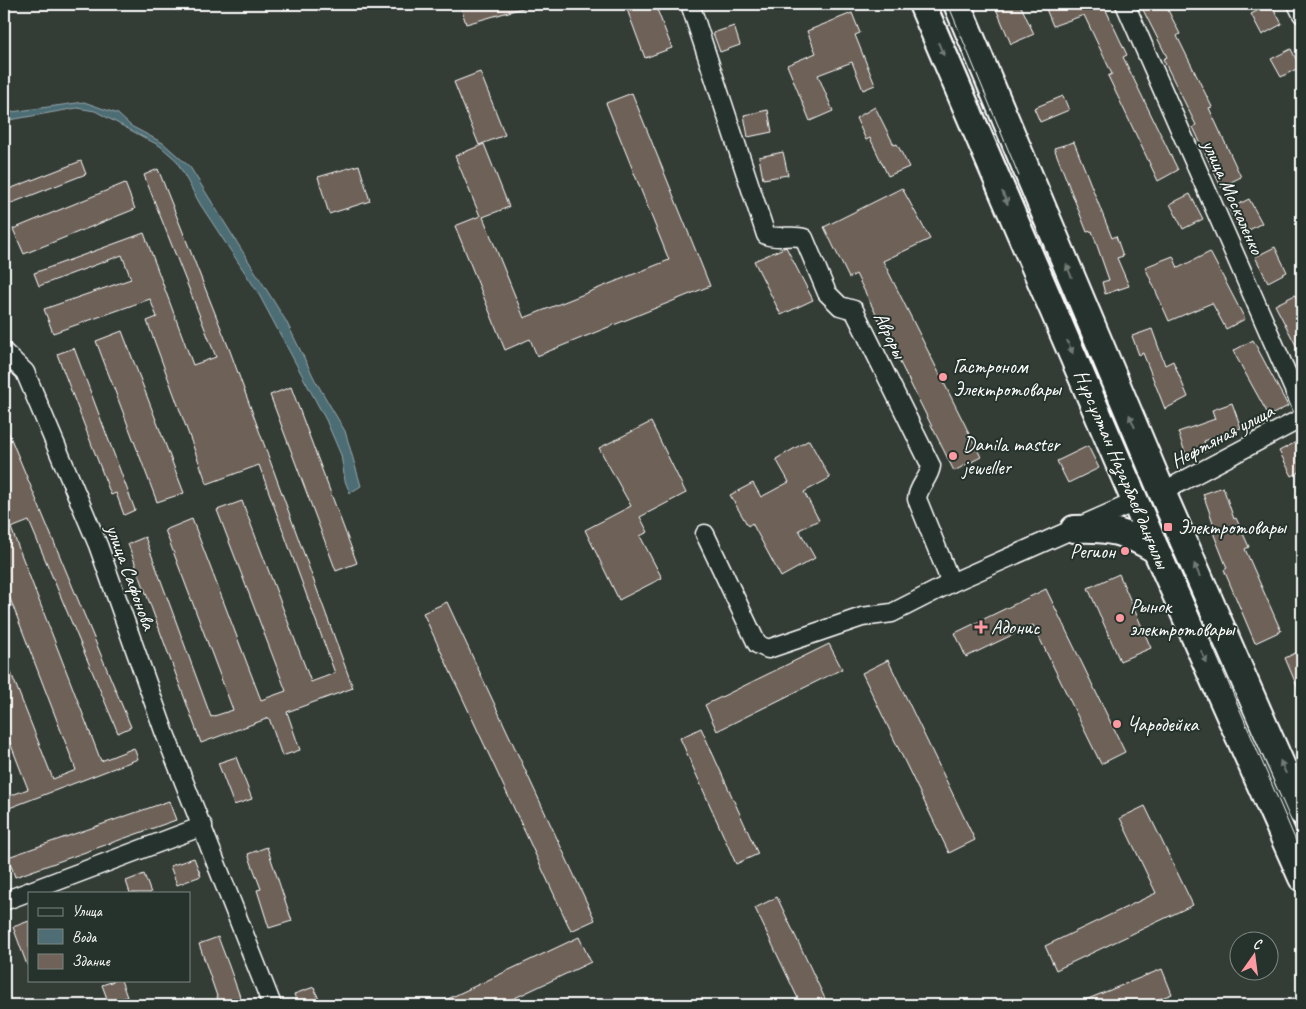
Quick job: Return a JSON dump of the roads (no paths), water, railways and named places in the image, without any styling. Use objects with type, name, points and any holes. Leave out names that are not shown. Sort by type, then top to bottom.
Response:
[{"type":"main road","name":"Нұрсұлтан Назарбаев даңғылы","points":[[922,4],[1137,501],[1156,550],[1302,878]]},
{"type":"main road","name":"Нұрсұлтан Назарбаев даңғылы","points":[[957,4],[1162,492],[1302,812]]},
{"type":"main road","points":[[1137,501],[1162,492]]},
{"type":"main road","points":[[1074,529],[1097,527],[1118,530],[1156,550]]},
{"type":"street","name":"Авроры","points":[[690,4],[766,235],[775,238],[793,236],[804,238],[827,293],[840,306],[854,310],[931,466],[930,474],[919,490],[917,499],[951,583]]},
{"type":"street","name":"улица Москаленко","points":[[1125,4],[1302,408]]},
{"type":"street","points":[[1297,4],[1302,14]]},
{"type":"street","name":"улица Сафонова","points":[[4,352],[25,372],[95,536],[164,731],[272,1005]]},
{"type":"street","name":"Нефтяная улица","points":[[1162,492],[1302,418]]},
{"type":"street","points":[[705,534],[757,644],[762,648],[768,649],[862,617],[892,612],[951,583],[1137,501]]},
{"type":"street","points":[[4,901],[203,826]]},
{"type":"water","points":[[84,102],[118,114],[131,126],[163,143],[190,167],[286,321],[315,380],[345,431],[361,486],[350,493],[345,481],[341,455],[326,420],[257,291],[200,204],[176,160],[160,146],[95,111],[77,108],[4,121],[4,113]]},
{"type":"tram line","points":[[938,4],[1302,855]]},
{"type":"tram line","points":[[948,4],[1019,176]]},
{"type":"place","name":"Гастроном Электротовары","points":[[943,377]]},
{"type":"place","name":"Danila master jeweller","points":[[953,456]]},
{"type":"place","name":"Электротовары","points":[[1168,527]]},
{"type":"place","name":"Регион","points":[[1125,551]]},
{"type":"place","name":"Рынок электротовары","points":[[1120,618]]},
{"type":"place","name":"Адонис","points":[[981,627]]},
{"type":"place","name":"Чародейка","points":[[1117,724]]}]
